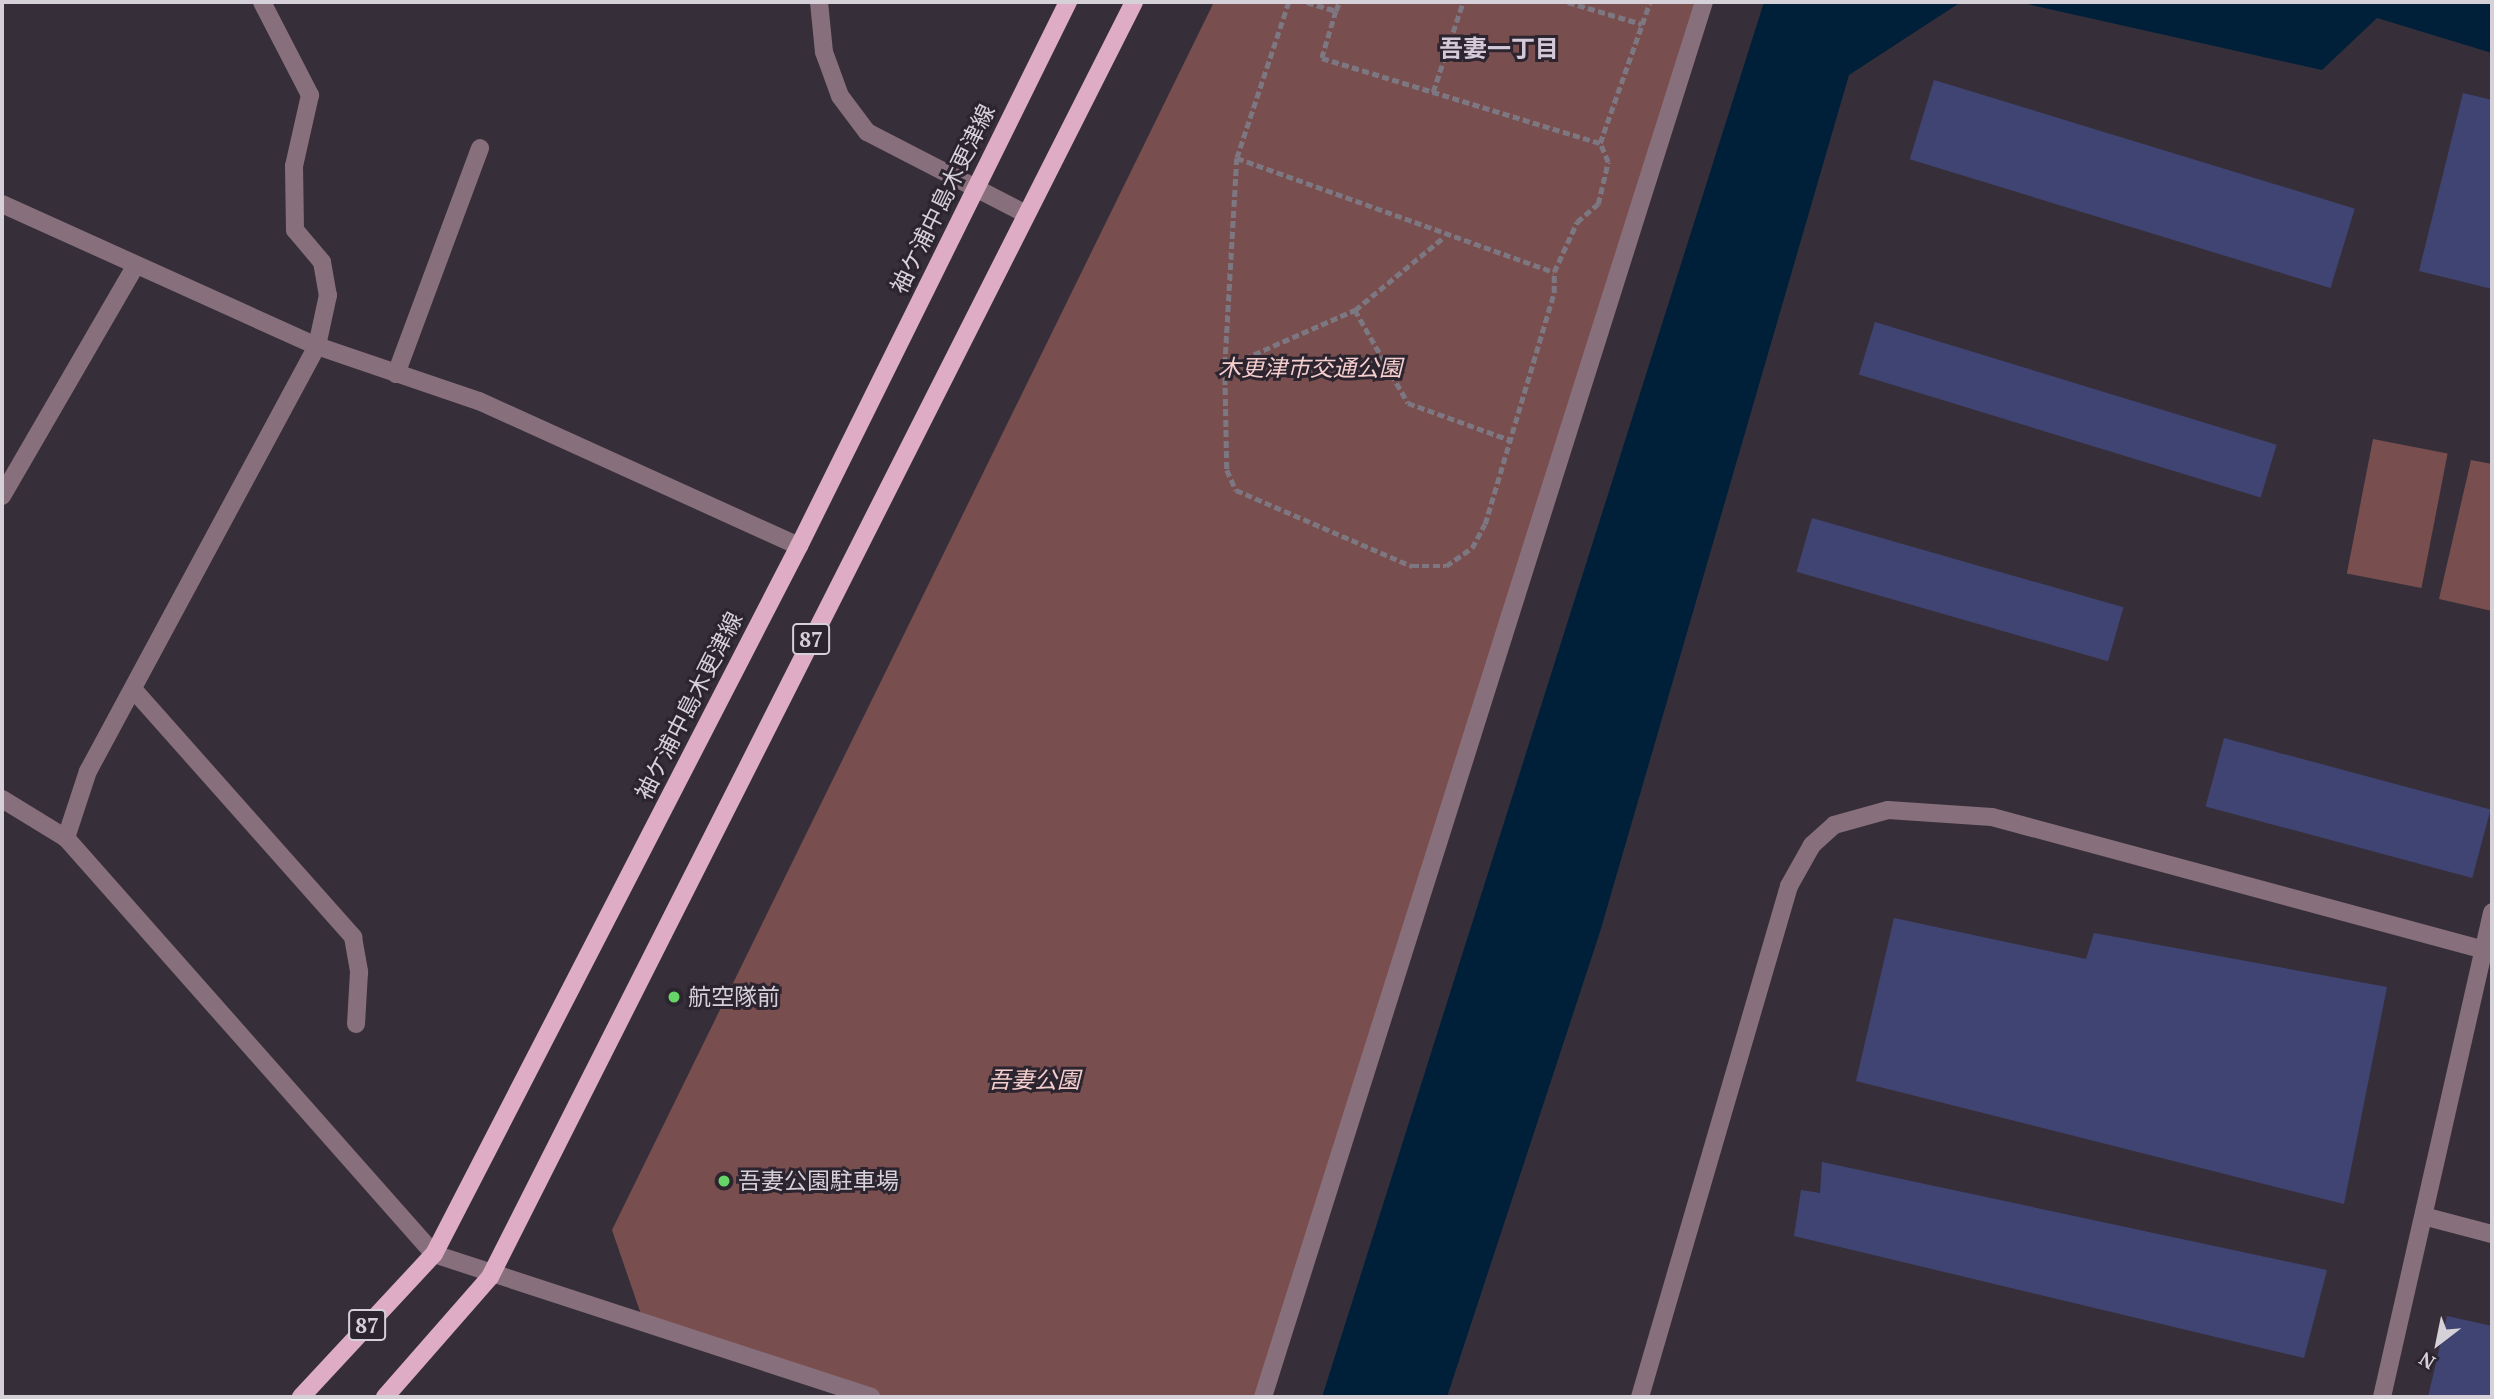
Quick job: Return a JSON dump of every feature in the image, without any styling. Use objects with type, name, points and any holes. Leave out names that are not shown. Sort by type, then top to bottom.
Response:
[{"type":"main road","name":"袖ケ浦中島木更津線","points":[[301,1397],[434,1254],[799,547],[1069,2]]},
{"type":"main road","name":"87","points":[[385,1397],[490,1277],[1134,2]]},
{"type":"street","points":[[66,838],[88,771],[317,346],[328,295],[322,262],[295,230],[294,166],[310,94],[262,2]]},
{"type":"street","points":[[820,2],[824,52],[840,96],[867,132],[1026,214]]},
{"type":"street","points":[[1263,1397],[1704,2]]},
{"type":"street","points":[[396,374],[480,148]]},
{"type":"street","points":[[2,204],[317,346],[479,401],[799,547]]},
{"type":"street","points":[[2,496],[136,265]]},
{"type":"street","points":[[133,689],[353,937],[359,972],[356,1024]]},
{"type":"street","points":[[2,799],[66,838],[434,1254],[490,1277],[871,1397]]},
{"type":"street","points":[[1640,1397],[1789,886],[1812,845],[1834,825],[1888,810],[1992,817],[2488,951]]},
{"type":"street","points":[[2382,1397],[2427,1217],[2488,951],[2492,912]]},
{"type":"street","points":[[2427,1217],[2492,1234]]},
{"type":"path","points":[[1289,2],[1237,158],[1225,367],[1227,470],[1236,490],[1412,566],[1446,566],[1472,548],[1510,440],[1554,293],[1554,272],[1577,222],[1598,204],[1608,162],[1600,143],[1650,2]]},
{"type":"path","points":[[1307,2],[1336,11]]},
{"type":"path","points":[[1339,2],[1322,58],[1600,143]]},
{"type":"path","points":[[1433,92],[1463,2]]},
{"type":"path","points":[[1567,2],[1642,24]]},
{"type":"path","points":[[1237,158],[1445,236],[1554,272]]},
{"type":"path","points":[[1225,367],[1355,310],[1445,236]]},
{"type":"path","points":[[1355,310],[1408,403],[1510,440]]},
{"type":"green space","name":"吾妻公園","points":[[1214,2],[1701,2],[1263,1397],[871,1397],[645,1326],[612,1230]]},
{"type":"green space","points":[[2373,439],[2448,454],[2421,588],[2347,573]]},
{"type":"green space","points":[[2471,460],[2492,464],[2492,611],[2439,599]]},
{"type":"water","points":[[1764,2],[1961,2],[1849,75],[1600,932],[1447,1397],[1322,1397]]},
{"type":"water","points":[[2018,2],[2492,2],[2492,53],[2377,18],[2322,70]]},
{"type":"building","points":[[1934,80],[2355,209],[2331,288],[1910,159]]},
{"type":"building","points":[[2463,93],[2492,100],[2492,289],[2419,271]]},
{"type":"building","points":[[1875,322],[2277,445],[2261,497],[1859,375]]},
{"type":"building","points":[[1812,518],[2123,607],[2108,661],[1797,572]]},
{"type":"building","points":[[2224,738],[2491,809],[2472,878],[2206,807]]},
{"type":"building","points":[[1894,918],[2086,959],[2094,933],[2387,987],[2344,1204],[1856,1081]]},
{"type":"building","points":[[1822,1162],[2327,1270],[2304,1358],[1794,1236],[1801,1190],[1820,1193]]},
{"type":"building","points":[[2447,1316],[2492,1326],[2492,1397],[2428,1397]]},
{"type":"place","name":"航空隊前","points":[[674,997]]},
{"type":"place","name":"吾妻公園駐車場","points":[[724,1181]]},
{"type":"district","name":"吾妻一丁目","points":[[1499,49]]},
{"type":"park label","name":"木更津市交通公園","points":[[1310,368]]}]
